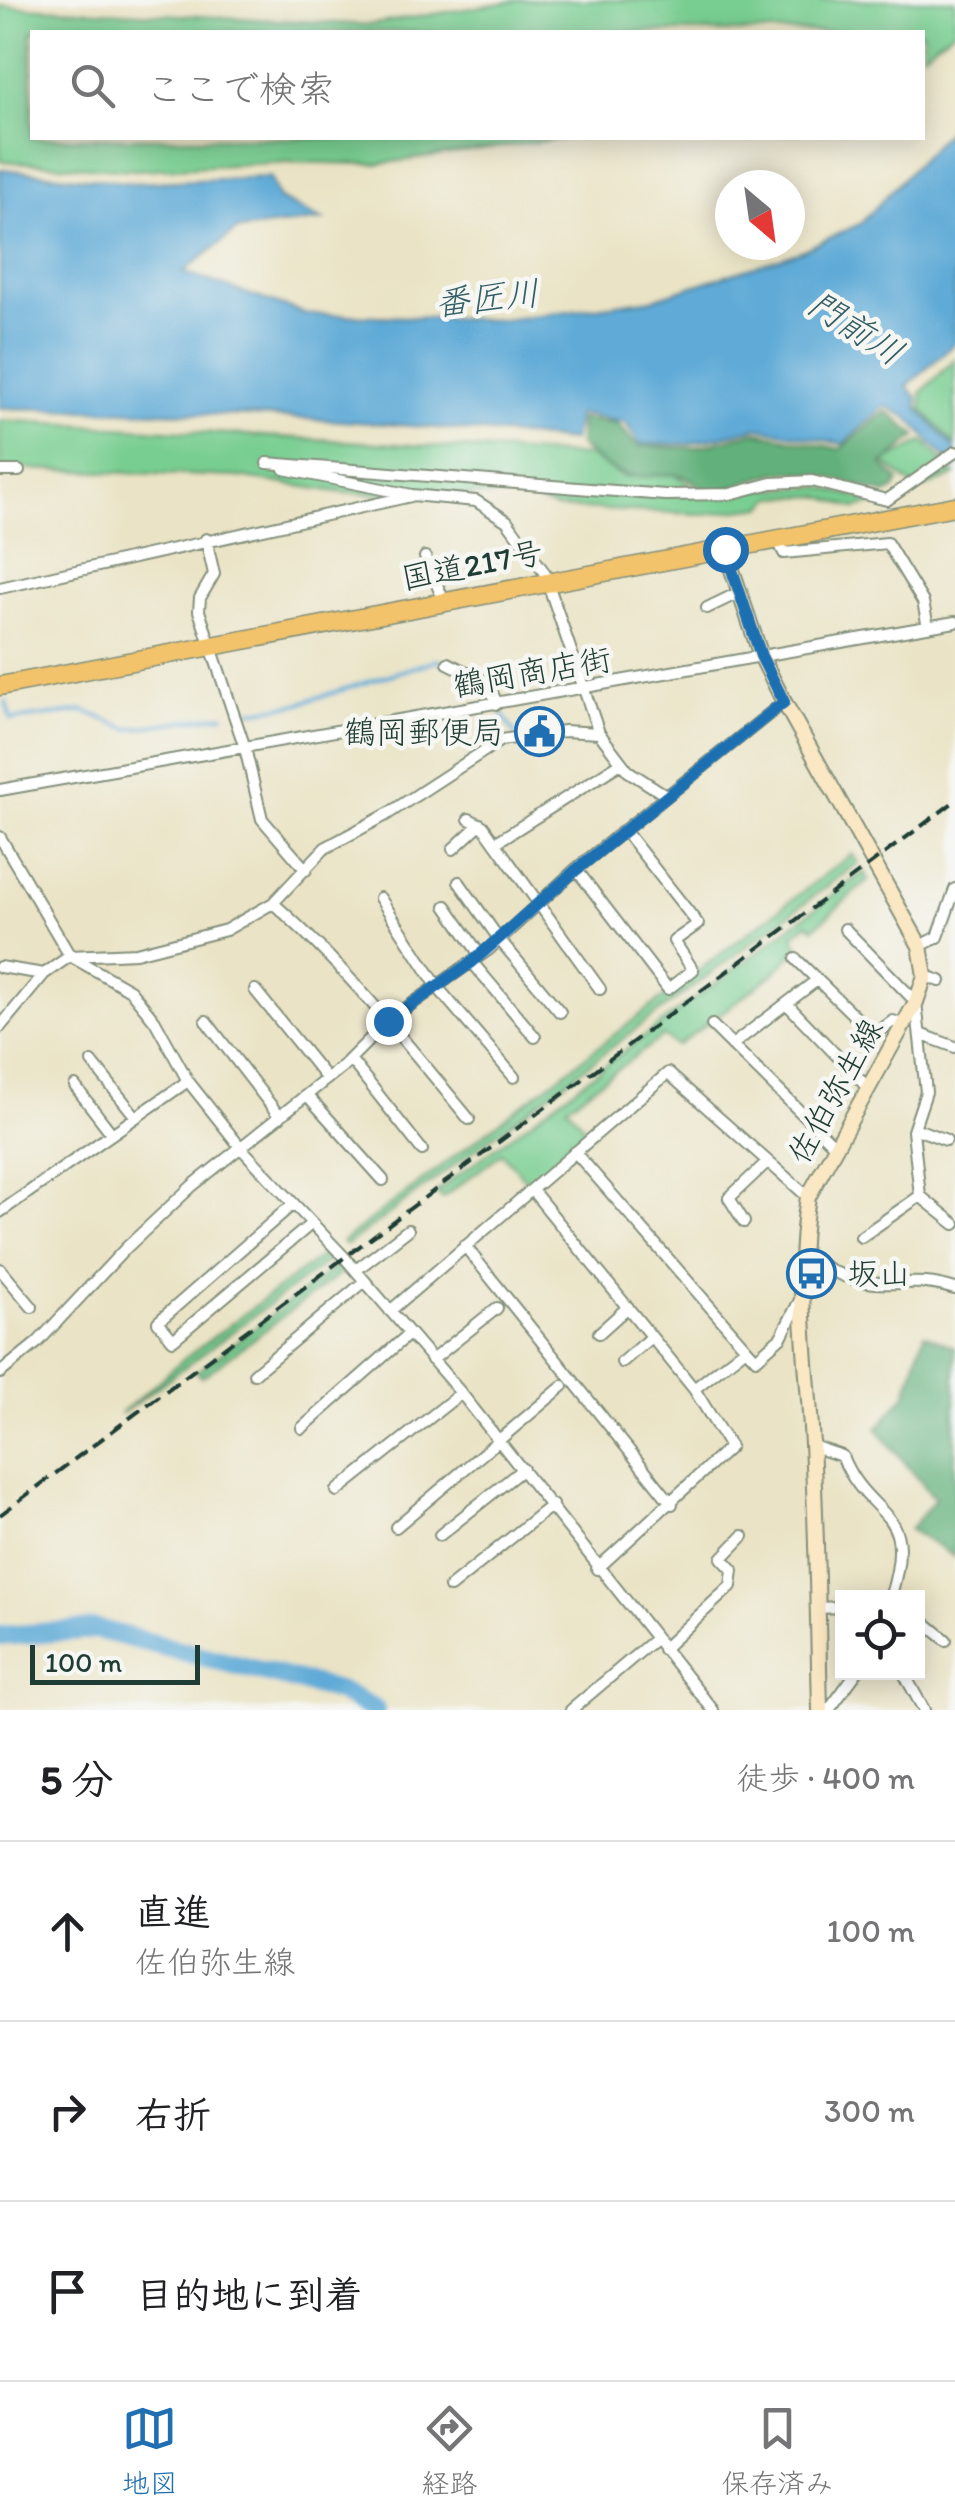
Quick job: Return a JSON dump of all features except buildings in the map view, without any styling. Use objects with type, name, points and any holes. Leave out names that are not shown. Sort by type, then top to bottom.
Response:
[{"type":"highway","name":"国道217号","points":[[0,686],[947,508]]},
{"type":"main road","name":"佐伯弥生線","points":[[725,549],[761,656],[920,946],[924,976],[916,1002],[808,1197],[803,1294],[820,1710]]},
{"type":"street","points":[[667,796],[621,763],[599,733],[546,581],[506,521],[476,501],[320,480],[267,464],[665,494],[730,494],[772,483],[812,482],[888,500],[955,452]]},
{"type":"street","points":[[0,471],[19,471]]},
{"type":"street","points":[[0,588],[412,495]]},
{"type":"street","points":[[777,538],[784,553],[887,542],[922,602],[928,626]]},
{"type":"street","points":[[206,539],[214,574],[200,598],[199,611],[245,748],[262,819],[306,870]]},
{"type":"street","points":[[424,558],[444,601]]},
{"type":"street","points":[[707,608],[740,592]]},
{"type":"street","name":"鶴岡商店街","points":[[0,790],[955,622]]},
{"type":"street","points":[[448,663],[488,683],[497,704]]},
{"type":"street","points":[[0,1374],[95,1286],[126,1248],[168,1208],[327,1079],[388,1021],[439,989],[624,830],[784,702]]},
{"type":"street","points":[[0,1027],[44,974],[70,956],[136,953],[226,930],[273,903],[325,848],[386,815],[500,740],[564,731],[599,733]]},
{"type":"street","points":[[494,843],[621,763]]},
{"type":"street","points":[[453,849],[475,822],[600,989]]},
{"type":"street","points":[[576,870],[668,989],[693,970],[674,941],[698,924],[624,830]]},
{"type":"street","points":[[0,837],[70,956],[130,990],[155,1021],[188,1081],[242,1148],[356,1270],[500,1440],[597,1569],[714,1710]]},
{"type":"street","points":[[459,882],[499,940],[560,1012]]},
{"type":"street","points":[[920,946],[938,938],[955,890]]},
{"type":"street","points":[[380,898],[439,989],[514,1077]]},
{"type":"street","points":[[273,903],[310,936],[388,1021],[469,1119]]},
{"type":"street","points":[[446,906],[476,959],[535,1037]]},
{"type":"street","points":[[845,929],[916,1002],[926,1092],[914,1128],[920,1196]]},
{"type":"street","points":[[796,960],[874,1034],[893,1021],[904,1024]]},
{"type":"street","points":[[0,967],[44,974]]},
{"type":"street","points":[[924,976],[940,980]]},
{"type":"street","points":[[732,1045],[817,980]]},
{"type":"street","points":[[255,990],[327,1079]]},
{"type":"street","points":[[787,1004],[868,1088]]},
{"type":"street","points":[[206,1021],[280,1116]]},
{"type":"street","points":[[712,1026],[835,1146]]},
{"type":"street","points":[[920,1034],[955,1047]]},
{"type":"street","points":[[350,1058],[422,1150]]},
{"type":"street","points":[[92,1062],[136,1117]]},
{"type":"street","points":[[390,1310],[668,1074],[808,1197]]},
{"type":"street","points":[[0,1212],[188,1081]]},
{"type":"street","points":[[75,1086],[112,1134]]},
{"type":"street","points":[[306,1095],[382,1180]]},
{"type":"street","points":[[914,1128],[946,1140]]},
{"type":"street","points":[[575,1152],[756,1358],[781,1337],[803,1294]]},
{"type":"street","points":[[744,1222],[728,1198],[766,1163]]},
{"type":"street","points":[[532,1190],[694,1389],[730,1447],[597,1569]]},
{"type":"street","points":[[920,1196],[952,1218]]},
{"type":"street","points":[[861,1237],[920,1196]]},
{"type":"street","points":[[293,1204],[158,1322],[173,1340],[311,1224]]},
{"type":"street","points":[[356,1270],[408,1230]]},
{"type":"street","points":[[465,1246],[672,1504]]},
{"type":"street","points":[[803,1254],[838,1275],[862,1282],[932,1281],[955,1289]]},
{"type":"street","points":[[0,1269],[32,1307]]},
{"type":"street","points":[[254,1374],[365,1281]]},
{"type":"street","points":[[599,1332],[628,1307]]},
{"type":"street","points":[[432,1360],[497,1308]]},
{"type":"street","points":[[302,1428],[409,1334]]},
{"type":"street","points":[[622,1362],[652,1337]]},
{"type":"street","points":[[694,1389],[746,1348]]},
{"type":"street","points":[[396,1527],[563,1386]]},
{"type":"street","points":[[338,1491],[461,1394]]},
{"type":"street","points":[[812,1446],[842,1456],[851,1478],[890,1514],[902,1542],[892,1590]]},
{"type":"street","points":[[440,1534],[523,1470]]},
{"type":"street","points":[[450,1587],[552,1505]]},
{"type":"street","points":[[663,1649],[731,1586],[733,1570],[722,1558],[743,1536]]},
{"type":"street","points":[[817,1608],[835,1608]]},
{"type":"street","points":[[925,1623],[946,1640]]},
{"type":"street","points":[[571,1710],[655,1639]]},
{"type":"street","points":[[829,1710],[851,1680]]},
{"type":"street","points":[[907,1680],[924,1710]]},
{"type":"green space","points":[[519,0],[955,0],[955,29],[925,52],[925,30],[30,30],[30,140],[552,140],[377,164],[285,162],[136,170],[0,161],[0,6],[369,25]]},
{"type":"green space","points":[[955,359],[955,445],[922,409],[921,393]]},
{"type":"green space","points":[[886,411],[917,436],[882,464],[899,481],[895,489],[885,494],[826,477],[791,472],[707,492],[675,474],[638,477],[620,473],[579,445],[580,419],[618,424],[637,446],[694,448],[755,432],[841,449]]},
{"type":"green space","points":[[0,420],[589,456],[622,477],[675,474],[699,491],[820,487],[878,503],[855,508],[819,496],[773,497],[763,507],[704,514],[556,508],[523,496],[345,493],[239,477],[0,468]]},
{"type":"green space","points":[[924,441],[955,475],[918,490],[884,462]]},
{"type":"green space","points":[[852,854],[858,863],[347,1245],[342,1242]]},
{"type":"green space","points":[[864,872],[868,880],[814,928],[808,923],[793,935],[799,947],[772,975],[677,1046],[663,1036],[567,1106],[590,1134],[531,1186],[502,1153],[442,1198],[436,1192]]},
{"type":"green space","points":[[328,1251],[333,1257],[121,1414],[183,1360]]},
{"type":"green space","points":[[341,1263],[346,1269],[202,1377],[197,1372]]},
{"type":"green space","points":[[924,1334],[955,1347],[955,1557],[910,1530],[935,1499],[877,1429],[906,1394]]},
{"type":"water","name":"門前川","points":[[955,123],[955,343],[907,386],[917,398],[918,408],[955,449],[955,468],[907,417],[885,406],[843,444],[757,428],[690,444],[639,444],[626,423],[578,414],[573,441],[287,418],[0,408],[0,169],[133,183],[270,177],[279,199],[323,220],[237,230],[183,272],[307,314],[504,320],[653,299],[773,260],[805,260],[805,249],[860,224]]},
{"type":"waterway","points":[[243,712],[294,705],[437,660],[445,664]]},
{"type":"waterway","points":[[6,702],[11,720],[84,711],[129,729],[224,715]]},
{"type":"waterway","points":[[502,714],[515,734]]},
{"type":"waterway","points":[[0,1636],[96,1629],[338,1691],[375,1710]]},
{"type":"railway","points":[[0,1515],[955,801]]},
{"type":"place","name":"鶴岡郵便局","points":[[539,732]]},
{"type":"place","name":"坂山","points":[[812,1273]]},
{"type":"route","points":[[388,1021],[439,989],[576,870],[784,702],[761,656],[725,549]]},
{"type":"water label","name":"番匠川","points":[[487,298]]}]
